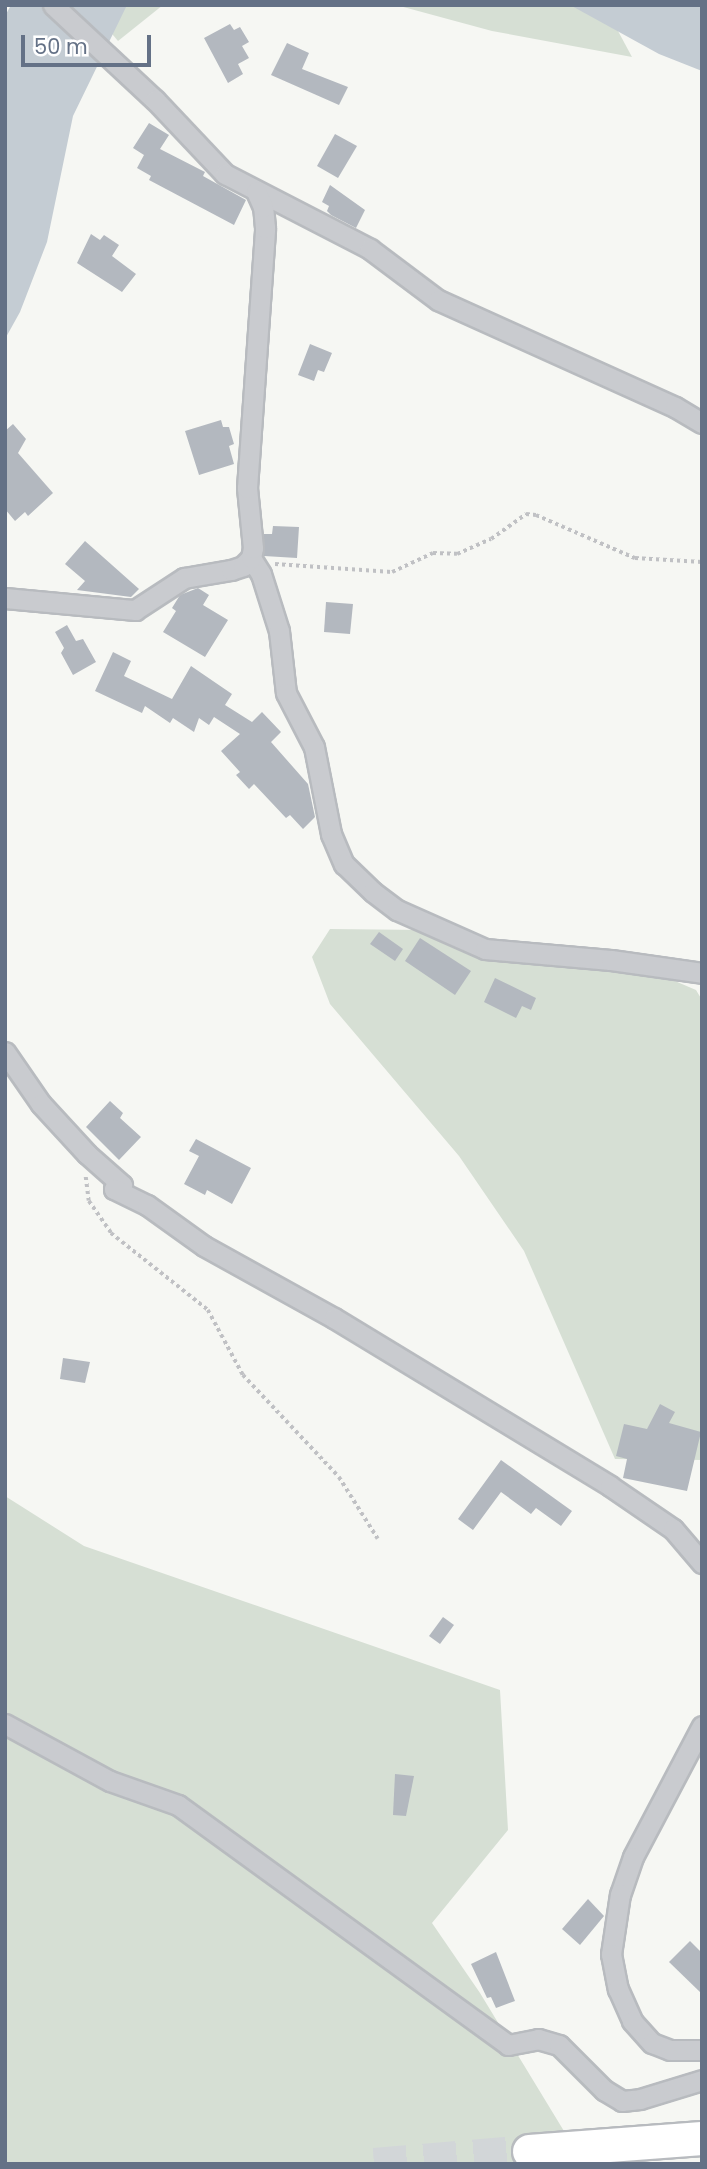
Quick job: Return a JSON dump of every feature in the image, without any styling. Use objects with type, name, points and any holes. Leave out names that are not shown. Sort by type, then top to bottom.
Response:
[{"type":"highway","points":[[529,2151],[702,2138]]},
{"type":"street","points":[[53,5],[225,174],[370,249],[438,300],[675,407],[702,423]]},
{"type":"street","points":[[256,191],[263,207],[265,228],[247,488],[253,561],[279,631],[288,700],[314,747],[331,835],[344,864],[373,892],[397,909],[485,949],[611,960],[702,973]]},
{"type":"street","points":[[5,598],[135,610],[184,578],[231,570],[253,561]]},
{"type":"street","points":[[5,1052],[27,1088],[87,1154],[122,1185],[114,1189],[147,1205],[204,1246],[345,1325],[610,1486],[673,1529],[702,1563]]},
{"type":"street","points":[[5,1724],[110,1781],[178,1805],[508,2045],[538,2039],[559,2045],[604,2090],[622,2101],[640,2099],[702,2080]]},
{"type":"street","points":[[702,1726],[633,1857],[620,1894],[611,1954],[618,1989],[632,2021],[652,2043],[670,2050],[702,2050]]},
{"type":"path","points":[[253,561],[392,572],[433,553],[457,554],[491,539],[526,514],[536,515],[635,558],[702,562]]},
{"type":"path","points":[[87,1154],[85,1188],[89,1201],[111,1233],[208,1310],[243,1375],[339,1477],[378,1539]]},
{"type":"shaded area","points":[[11,5],[127,5],[73,116],[47,242],[20,312],[5,339],[5,16]]},
{"type":"shaded area","points":[[110,5],[163,5],[118,41],[98,17]]},
{"type":"shaded area","points":[[396,5],[604,5],[632,57],[492,31]]},
{"type":"shaded area","points":[[570,5],[702,5],[702,71],[659,54]]},
{"type":"shaded area","points":[[330,929],[424,930],[649,970],[696,990],[702,1000],[702,1460],[615,1459],[524,1251],[459,1156],[330,1004],[312,957]]},
{"type":"shaded area","points":[[5,1496],[84,1546],[500,1690],[508,1830],[432,1923],[480,1993],[584,2164],[5,2164]]},
{"type":"building","points":[[230,24],[234,30],[240,27],[249,42],[242,46],[249,58],[238,64],[243,74],[228,83],[204,38]]},
{"type":"building","points":[[287,43],[309,53],[302,69],[348,87],[339,105],[271,75]]},
{"type":"building","points":[[149,123],[169,135],[160,149],[205,172],[203,176],[246,200],[234,225],[149,180],[151,176],[137,168],[144,155],[133,148]]},
{"type":"building","points":[[335,134],[357,146],[338,178],[317,166]]},
{"type":"building","points":[[330,185],[365,210],[356,228],[327,211],[329,206],[322,202]]},
{"type":"building","points":[[91,234],[100,240],[104,235],[119,245],[112,256],[136,274],[122,292],[77,263]]},
{"type":"building","points":[[310,344],[332,353],[324,372],[318,370],[314,381],[298,375]]},
{"type":"building","points":[[221,420],[223,427],[229,427],[234,444],[229,446],[234,464],[199,475],[185,431]]},
{"type":"building","points":[[13,424],[26,439],[18,453],[53,493],[28,516],[25,512],[15,521],[5,509],[5,431]]},
{"type":"building","points":[[273,526],[299,527],[297,558],[264,556],[264,534],[272,534]]},
{"type":"building","points":[[85,541],[139,589],[131,597],[77,590],[85,581],[65,564]]},
{"type":"building","points":[[198,588],[209,595],[203,605],[228,620],[205,657],[163,632],[176,611],[172,608],[180,595]]},
{"type":"building","points":[[326,602],[353,604],[350,634],[324,632]]},
{"type":"building","points":[[67,625],[76,641],[83,639],[96,662],[73,675],[61,653],[64,648],[55,632]]},
{"type":"building","points":[[113,652],[131,661],[124,676],[172,699],[191,666],[232,694],[225,705],[252,722],[262,712],[281,732],[271,742],[308,784],[315,817],[303,829],[290,815],[286,818],[254,784],[249,789],[236,775],[240,772],[221,751],[240,734],[214,717],[209,725],[199,718],[194,732],[173,718],[170,723],[145,706],[142,713],[95,691]]},
{"type":"building","points":[[379,932],[403,949],[395,961],[370,944]]},
{"type":"building","points":[[420,938],[471,971],[455,995],[405,961]]},
{"type":"building","points":[[495,978],[536,998],[531,1010],[522,1006],[516,1018],[484,1002]]},
{"type":"building","points":[[110,1101],[123,1113],[120,1118],[141,1137],[119,1160],[86,1127]]},
{"type":"building","points":[[196,1139],[251,1168],[232,1204],[207,1190],[205,1195],[184,1184],[199,1156],[189,1151]]},
{"type":"building","points":[[63,1358],[90,1362],[85,1383],[60,1379]]},
{"type":"building","points":[[660,1404],[675,1412],[669,1423],[701,1432],[687,1491],[623,1478],[627,1459],[616,1456],[624,1424],[647,1429]]},
{"type":"building","points":[[501,1460],[572,1511],[561,1526],[536,1508],[531,1514],[501,1492],[473,1530],[458,1519]]},
{"type":"building","points":[[443,1617],[454,1625],[440,1644],[429,1636]]},
{"type":"building","points":[[395,1774],[414,1776],[406,1816],[393,1815]]},
{"type":"building","points":[[588,1899],[604,1916],[580,1945],[562,1929]]},
{"type":"building","points":[[690,1941],[702,1953],[702,1994],[669,1962]]},
{"type":"building","points":[[496,1952],[515,2001],[496,2008],[491,1997],[487,1998],[471,1964]]},
{"type":"tunnel","points":[[374,2164],[529,2151]]}]
